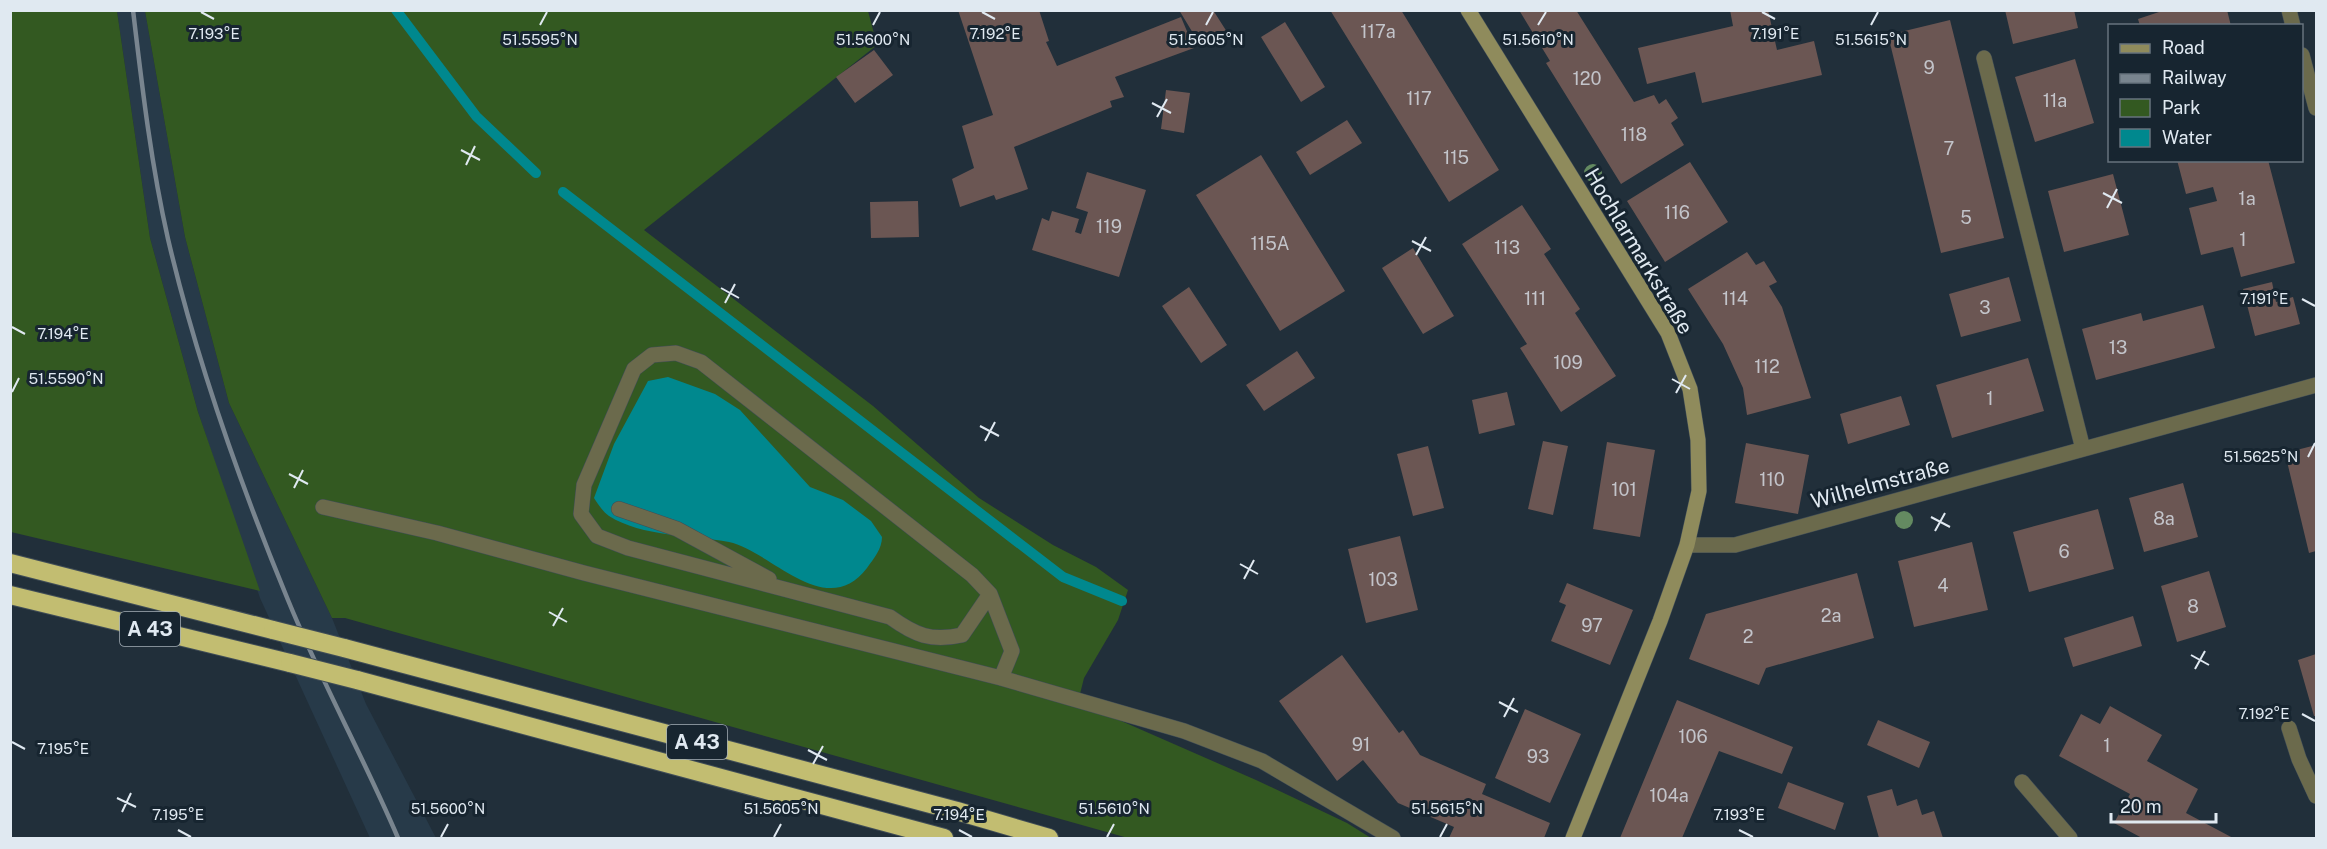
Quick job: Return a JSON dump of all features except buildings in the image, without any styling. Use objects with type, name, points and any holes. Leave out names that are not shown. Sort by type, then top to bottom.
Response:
[{"type":"highway","name":"A 43","points":[[10,563],[344,648],[957,811],[1049,838]]},
{"type":"highway","name":"A 43","points":[[10,595],[357,680],[944,838]]},
{"type":"street","name":"Hochlarmarkstraße","points":[[1468,10],[1668,333],[1690,389],[1698,440],[1699,491],[1687,544],[1660,621],[1573,838]]},
{"type":"street","points":[[1984,58],[2083,449]]},
{"type":"street","points":[[2303,62],[2316,108]]},
{"type":"street","points":[[990,594],[962,635],[941,640],[910,632],[890,616],[628,548],[597,536],[582,514],[584,485],[634,369],[652,355],[676,353],[701,362],[972,575],[990,594],[1012,651],[1001,678]]},
{"type":"street","name":"Wilhelmstraße","points":[[1687,544],[1736,545],[2316,385]]},
{"type":"street","points":[[323,507],[437,533],[607,579],[1001,678],[1184,731],[1262,761],[1393,838]]},
{"type":"street","points":[[619,509],[677,529],[790,591]]},
{"type":"street","points":[[2289,728],[2299,759],[2316,796]]},
{"type":"street","points":[[2022,782],[2070,838]]},
{"type":"shaded area","points":[[117,11],[145,11],[185,237],[229,403],[332,618],[366,704],[436,838],[370,838],[260,598],[198,412],[150,238]]},
{"type":"green space","points":[[11,10],[117,11],[150,238],[198,412],[260,591],[11,532]]},
{"type":"green space","points":[[145,11],[868,11],[877,45],[644,230],[873,406],[979,498],[1053,545],[1096,567],[1128,590],[1118,620],[1084,678],[1078,702],[1256,780],[1347,823],[1371,838],[1128,838],[345,618],[332,618],[229,403],[185,237]]},
{"type":"water","points":[[668,377],[715,394],[740,410],[810,487],[843,500],[871,521],[882,537],[882,541],[867,568],[851,583],[834,588],[816,586],[798,579],[745,548],[729,542],[652,532],[622,523],[609,516],[594,498],[614,444],[648,381]]},
{"type":"waterway","points":[[396,10],[476,116],[536,173]]},
{"type":"waterway","points":[[563,192],[1063,577],[1122,601]]},
{"type":"railway","points":[[133,10],[162,211],[179,284],[206,375],[253,512],[288,600],[398,838]]}]
